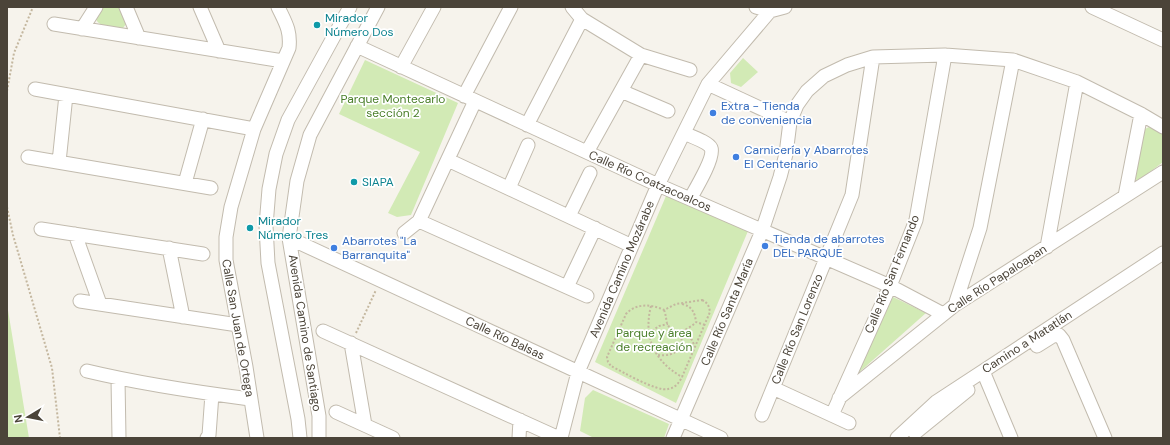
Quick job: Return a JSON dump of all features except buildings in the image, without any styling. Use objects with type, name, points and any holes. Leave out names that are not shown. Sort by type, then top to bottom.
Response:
[{"type":"street","points":[[82,29],[96,7]]},
{"type":"street","points":[[126,7],[139,38]]},
{"type":"street","points":[[200,7],[219,51]]},
{"type":"street","name":"Calle San Juan de Ortega","points":[[257,438],[226,260],[226,237],[231,207],[254,128],[289,48],[290,37],[288,27],[278,7]]},
{"type":"street","name":"Avenida Camino de Santiago","points":[[300,438],[298,419],[268,263],[266,226],[269,189],[276,154],[288,120],[350,7]]},
{"type":"street","name":"Avenida Camino de Santiago","points":[[319,438],[319,416],[289,238],[297,181],[310,134],[378,7]]},
{"type":"street","points":[[401,67],[434,7]]},
{"type":"street","points":[[404,233],[419,221],[448,160],[470,98],[511,7]]},
{"type":"street","points":[[572,7],[582,19],[641,55],[690,70]]},
{"type":"street","points":[[756,7],[770,11],[785,7]]},
{"type":"street","points":[[1092,7],[1161,34]]},
{"type":"street","name":"Avenida Camino Mozárabe","points":[[560,438],[578,372],[658,186],[708,84],[770,11]]},
{"type":"street","points":[[527,124],[582,19]]},
{"type":"street","points":[[54,24],[283,62]]},
{"type":"street","name":"Calle Río Coatzacoalcos","points":[[357,46],[658,186],[890,286],[943,314]]},
{"type":"street","points":[[587,152],[641,55]]},
{"type":"street","name":"Calle Río Santa María","points":[[673,438],[762,231],[780,177],[786,154],[790,122],[797,105],[807,91],[824,76],[847,65],[873,57],[945,55],[1013,60],[1077,82],[1141,114],[1163,127]]},
{"type":"street","name":"Calle Río San Fernando","points":[[832,415],[890,286],[916,220],[945,55]]},
{"type":"street","name":"Calle Río San Lorenzo","points":[[762,415],[852,195],[873,57]]},
{"type":"street","points":[[955,305],[980,228],[1013,60]]},
{"type":"street","points":[[1047,247],[1077,82]]},
{"type":"street","points":[[708,84],[790,122]]},
{"type":"street","points":[[35,89],[254,128]]},
{"type":"street","points":[[621,91],[668,111]]},
{"type":"street","points":[[58,162],[66,95]]},
{"type":"street","points":[[1125,196],[1141,114]]},
{"type":"street","points":[[185,183],[203,119]]},
{"type":"street","points":[[684,133],[708,144],[712,149],[711,155],[690,199]]},
{"type":"street","points":[[509,188],[528,145]]},
{"type":"street","points":[[28,157],[211,188]]},
{"type":"street","points":[[448,160],[632,246]]},
{"type":"street","name":"Calle Río Papaloapan","points":[[839,398],[955,305],[1163,172]]},
{"type":"street","points":[[569,216],[590,173]]},
{"type":"street","points":[[419,221],[587,296]]},
{"type":"street","points":[[566,287],[595,228]]},
{"type":"street","points":[[41,229],[203,254]]},
{"type":"street","points":[[75,234],[100,304]]},
{"type":"street","name":"Calle Río Balsas","points":[[289,238],[721,438]]},
{"type":"street","points":[[169,248],[183,317]]},
{"type":"street","name":"Camino a Matatlán","points":[[897,438],[936,402],[1163,253]]},
{"type":"street","points":[[80,302],[238,325]]},
{"type":"street","points":[[323,331],[560,438]]},
{"type":"street","points":[[915,436],[984,376],[1053,336],[1059,335],[1063,340],[1105,438]]},
{"type":"street","points":[[351,343],[365,425]]},
{"type":"street","points":[[87,371],[118,379],[250,399]]},
{"type":"street","points":[[984,376],[1010,438]]},
{"type":"street","points":[[118,379],[119,438]]},
{"type":"street","points":[[773,388],[849,423]]},
{"type":"street","points":[[207,438],[209,435],[212,394]]},
{"type":"street","points":[[336,412],[393,438]]},
{"type":"street","points":[[519,438],[520,420]]},
{"type":"path","points":[[7,91],[14,53],[33,7]]},
{"type":"path","points":[[7,207],[13,234],[52,368],[60,438]]},
{"type":"path","points":[[351,343],[380,280]]},
{"type":"path","points":[[702,300],[709,306],[710,312],[682,377],[674,387],[667,390],[658,389],[611,366],[608,362],[608,357],[626,314],[630,310],[636,307],[651,306],[664,310],[680,303],[702,300]]},
{"type":"path","points":[[680,303],[691,308],[695,314],[696,322]]},
{"type":"path","points":[[651,306],[648,320],[649,333],[653,348],[666,366],[682,377]]},
{"type":"path","points":[[664,310],[668,324],[674,330],[692,340],[695,347]]},
{"type":"path","points":[[696,322],[705,325]]},
{"type":"path","points":[[680,332],[690,328],[696,322]]},
{"type":"path","points":[[649,333],[659,326],[668,324]]},
{"type":"path","points":[[658,356],[675,353],[681,343],[682,337],[680,332]]},
{"type":"green space","points":[[104,7],[119,7],[126,24],[123,28],[104,26],[98,22],[96,19]]},
{"type":"green space","points":[[743,58],[758,72],[741,87],[731,83],[730,73]]},
{"type":"green space","name":"Parque Montecarlo sección 2","points":[[365,60],[458,103],[411,215],[397,217],[388,213],[420,152],[339,114]]},
{"type":"green space","points":[[1151,126],[1163,133],[1163,162],[1141,179],[1136,180],[1134,176],[1143,130]]},
{"type":"green space","name":"Parque y área de recreación","points":[[666,196],[748,231],[676,403],[595,362]]},
{"type":"green space","points":[[893,297],[926,313],[855,376]]},
{"type":"green space","points":[[7,304],[29,438],[7,438]]},
{"type":"green space","points":[[593,390],[669,424],[664,438],[594,438],[580,431],[585,398]]},
{"type":"place","name":"Mirador Número Dos","points":[[317,25]]},
{"type":"place","name":"Extra - Tienda de conveniencia","points":[[713,113]]},
{"type":"place","name":"Carnicería y Abarrotes El Centenario","points":[[736,157]]},
{"type":"place","name":"SIAPA","points":[[354,182]]},
{"type":"place","name":"Mirador Número Tres","points":[[250,228]]},
{"type":"place","name":"Tienda de abarrotes DEL PARQUE","points":[[765,246]]},
{"type":"place","name":"Abarrotes \"La Barranquita\"","points":[[334,248]]}]
